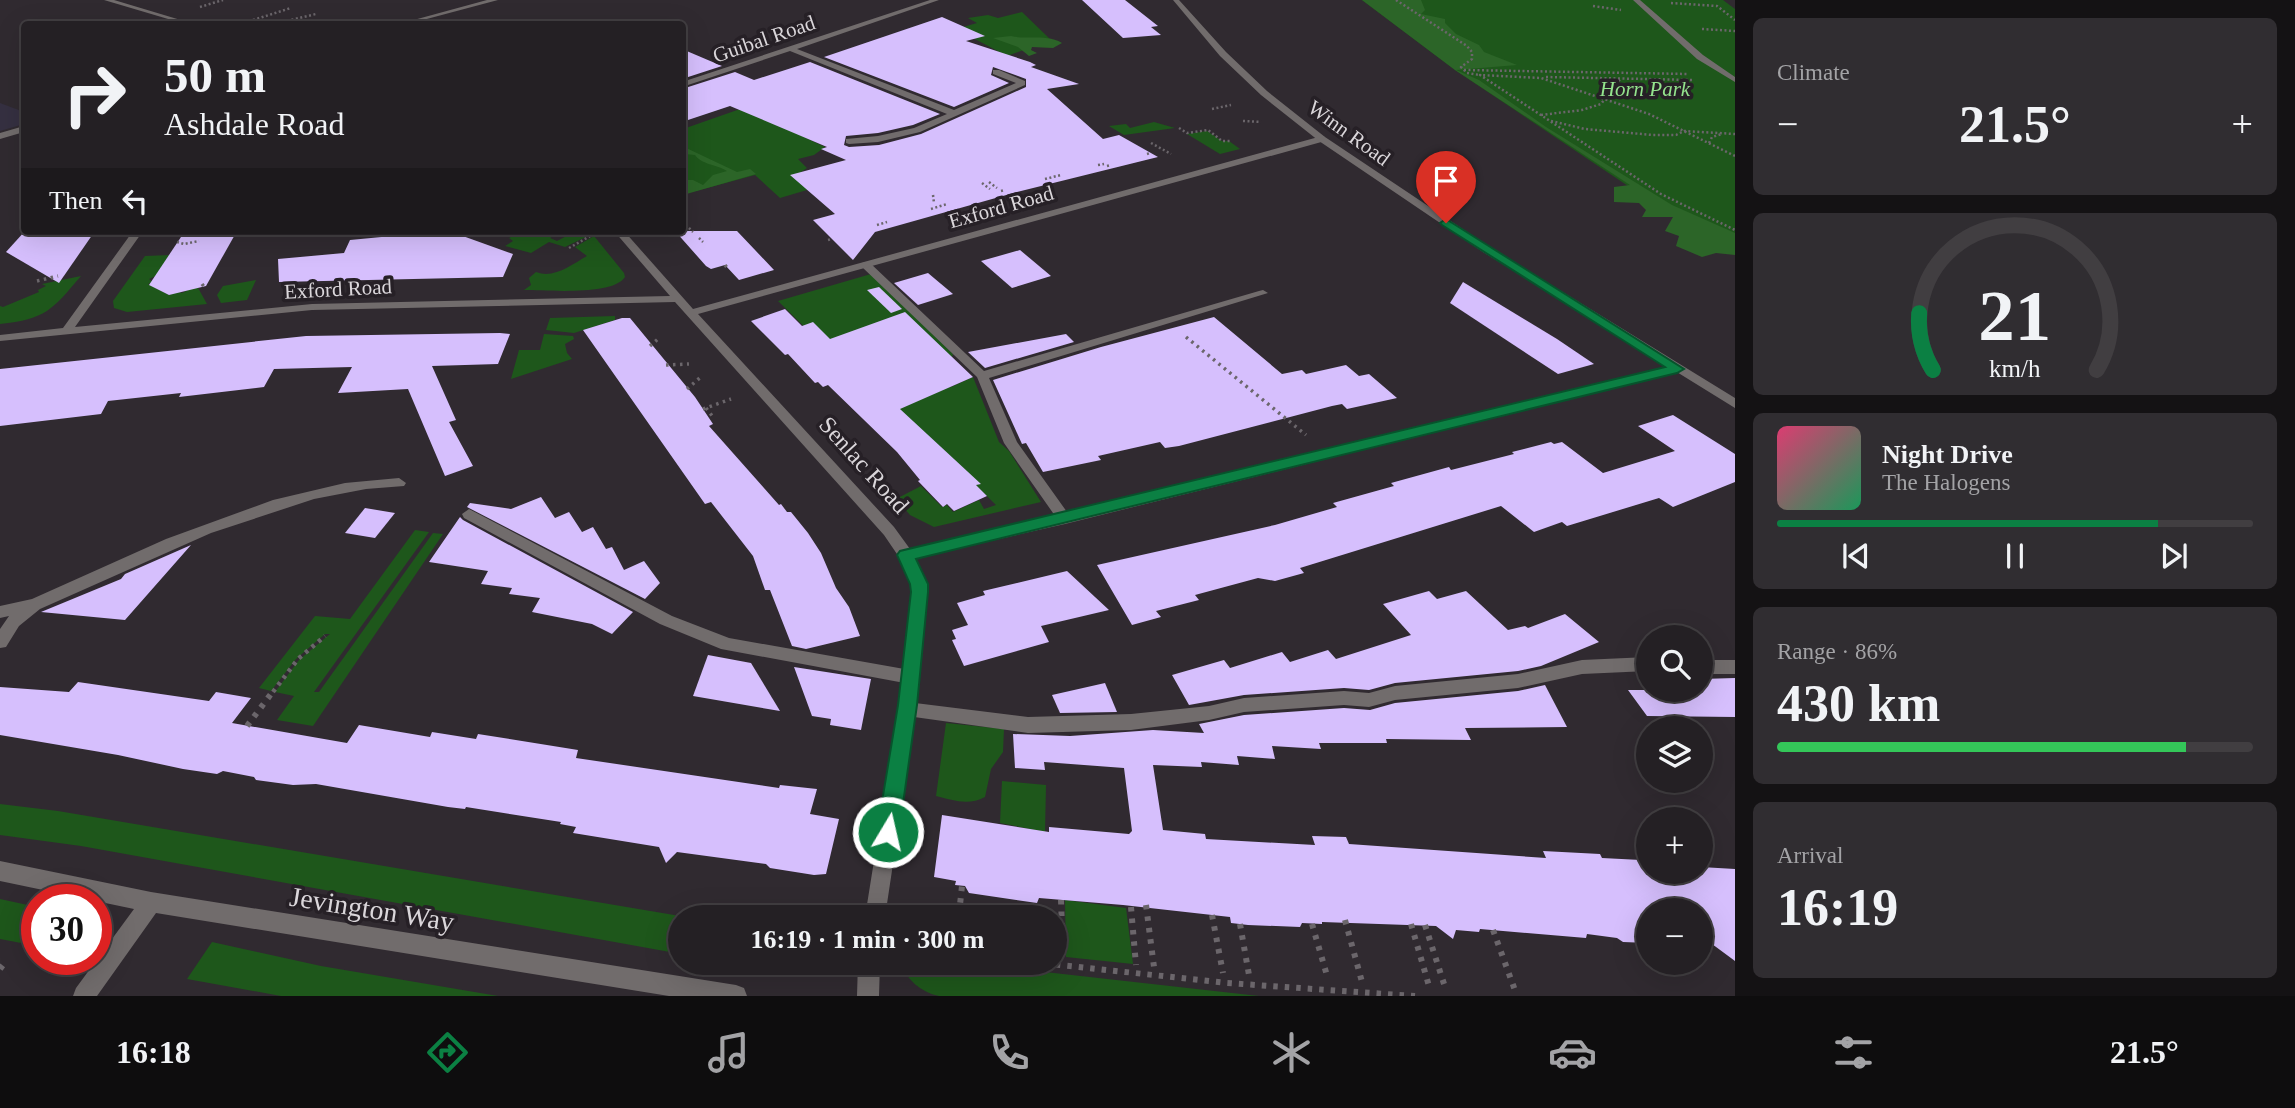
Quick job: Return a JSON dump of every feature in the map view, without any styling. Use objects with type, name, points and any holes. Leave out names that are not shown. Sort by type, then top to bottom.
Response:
[{"type":"street","points":[[107,0],[180,21]]},
{"type":"street","points":[[414,21],[495,0]]},
{"type":"street","name":"Guibal Road","points":[[686,84],[936,0]]},
{"type":"street","name":"Winn Road","points":[[1176,0],[1223,54],[1261,91],[1322,139],[1487,250],[1735,404]]},
{"type":"street","points":[[1636,0],[1700,57],[1735,80]]},
{"type":"street","points":[[790,49],[953,113]]},
{"type":"street","points":[[849,141],[897,136],[1022,83],[996,72]]},
{"type":"street","points":[[0,136],[21,130]]},
{"type":"street","name":"Exford Road","points":[[690,313],[1322,139]]},
{"type":"street","points":[[66,332],[135,235]]},
{"type":"street","name":"Senlac Road","points":[[622,235],[690,313],[890,531],[906,555],[919,584],[907,709],[877,905]]},
{"type":"street","points":[[866,265],[982,376],[1011,443],[1065,519]]},
{"type":"street","points":[[982,376],[1263,293]]},
{"type":"street","name":"Exford Road","points":[[0,338],[312,307],[678,299]]},
{"type":"street","points":[[906,555],[1065,519],[1677,369]]},
{"type":"street","points":[[0,642],[4,615],[34,605],[232,518],[342,488],[377,482],[399,483]]},
{"type":"street","points":[[469,514],[666,620],[727,644],[910,677]]},
{"type":"street","points":[[907,709],[1028,725],[1131,722],[1209,713],[1244,705],[1343,698],[1369,700],[1395,693],[1518,681],[1582,667],[1636,665]]},
{"type":"street","points":[[1713,667],[1735,667]]},
{"type":"street","name":"Jevington Way","points":[[0,871],[151,902],[736,996]]},
{"type":"street","points":[[84,996],[151,902]]},
{"type":"street","points":[[868,996],[869,975]]},
{"type":"path","points":[[195,8],[223,0]]},
{"type":"path","points":[[1396,0],[1467,46],[1472,52],[1472,59],[1461,68],[1464,70]]},
{"type":"path","points":[[1636,0],[1717,6],[1735,20]]},
{"type":"path","points":[[254,21],[291,8]]},
{"type":"path","points":[[287,21],[316,14]]},
{"type":"path","points":[[1464,70],[1723,72]]},
{"type":"path","points":[[1464,70],[1480,75],[1541,78],[1697,80]]},
{"type":"path","points":[[1480,75],[1661,194],[1735,230]]},
{"type":"path","points":[[1541,78],[1606,99],[1684,131],[1735,156]]},
{"type":"path","points":[[1540,116],[1582,110],[1601,104],[1621,78]]},
{"type":"path","points":[[1212,109],[1231,105]]},
{"type":"path","points":[[1546,120],[1585,129],[1616,132],[1676,135],[1684,131],[1735,134]]},
{"type":"path","points":[[1243,121],[1262,122]]},
{"type":"path","points":[[1179,128],[1187,133],[1208,130],[1223,140],[1230,141]]},
{"type":"path","points":[[1709,144],[1713,137],[1724,133]]},
{"type":"path","points":[[1151,143],[1171,154]]},
{"type":"path","points":[[1098,165],[1107,165]]},
{"type":"path","points":[[1045,179],[1061,176]]},
{"type":"path","points":[[989,182],[997,188]]},
{"type":"path","points":[[982,184],[991,191]]},
{"type":"path","points":[[933,195],[934,204]]},
{"type":"path","points":[[930,209],[947,204]]},
{"type":"path","points":[[877,225],[887,222]]},
{"type":"path","points":[[569,248],[593,235]]},
{"type":"path","points":[[699,238],[704,242]]},
{"type":"path","points":[[177,242],[184,244],[199,241]]},
{"type":"path","points":[[37,281],[58,276]]},
{"type":"path","points":[[1167,322],[1315,442]]},
{"type":"path","points":[[650,346],[658,339]]},
{"type":"path","points":[[666,365],[689,364]]},
{"type":"path","points":[[687,388],[702,376]]},
{"type":"path","points":[[713,417],[704,408],[730,399]]},
{"type":"path","points":[[247,726],[298,659],[325,636]]},
{"type":"path","points":[[960,905],[962,886]]},
{"type":"path","points":[[1060,900],[1060,905]]},
{"type":"path","points":[[1146,905],[1154,967]]},
{"type":"path","points":[[1131,907],[1136,965]]},
{"type":"path","points":[[1212,915],[1223,973]]},
{"type":"path","points":[[1345,920],[1362,982]]},
{"type":"path","points":[[1240,924],[1250,975]]},
{"type":"path","points":[[1312,924],[1328,979]]},
{"type":"path","points":[[1411,924],[1429,986]]},
{"type":"path","points":[[1424,925],[1445,987]]},
{"type":"path","points":[[1493,930],[1516,993]]},
{"type":"path","points":[[0,969],[6,961]]},
{"type":"path","points":[[1067,966],[1227,983],[1415,996]]},
{"type":"shaded area","points":[[0,103],[21,111],[21,125],[0,131]]},
{"type":"green space","name":"Horn Park","points":[[1362,0],[1723,0],[1735,9],[1735,241],[1634,190],[1455,70]]},
{"type":"green space","points":[[1362,0],[1421,0],[1425,10],[1421,14],[1445,19],[1445,23],[1456,34],[1479,45],[1484,52],[1517,65],[1456,70],[1479,80],[1546,127],[1672,205],[1735,233],[1735,255],[1716,253],[1702,257],[1676,246],[1679,236],[1665,231],[1673,217],[1642,217],[1646,210],[1639,203],[1614,202],[1614,187],[1630,185],[1455,70]]},
{"type":"green space","points":[[1022,12],[1051,40],[1007,56],[956,29],[977,23],[968,18],[988,15],[998,18]]},
{"type":"green space","points":[[1011,36],[1050,39],[1062,43],[1053,48],[1032,47],[1031,50],[1037,53],[1029,56],[1018,47],[993,38]]},
{"type":"green space","points":[[743,108],[825,147],[814,155],[798,159],[807,168],[801,172],[817,187],[780,198],[755,175],[696,191],[686,189],[686,128]]},
{"type":"green space","points":[[1154,122],[1175,128],[1124,135],[1109,126],[1126,124],[1130,128]]},
{"type":"green space","points":[[1207,131],[1240,149],[1220,154],[1187,134]]},
{"type":"green space","points":[[686,148],[737,172],[750,169],[756,174],[686,194],[686,180],[703,185],[713,175],[727,171],[701,161],[695,155],[686,154]]},
{"type":"green space","points":[[515,235],[555,235],[550,238],[557,241],[568,235],[590,235],[565,247],[549,242],[531,253],[505,246],[513,241],[509,238]]},
{"type":"green space","points":[[594,236],[624,273],[625,277],[618,283],[579,291],[524,290],[531,285],[529,278],[536,272],[556,272],[587,256],[575,247]]},
{"type":"green space","points":[[170,255],[165,272],[149,279],[153,282],[148,284],[169,295],[197,286],[207,304],[127,312],[114,308],[113,301],[145,256]]},
{"type":"green space","points":[[871,274],[953,354],[944,381],[951,387],[973,377],[999,442],[1009,451],[1041,502],[934,527],[910,515],[896,499],[921,486],[942,507],[947,505],[953,512],[979,500],[984,509],[996,505],[947,457],[948,454],[827,349],[778,301]]},
{"type":"green space","points":[[81,276],[47,311],[28,319],[0,324],[0,306],[39,292],[38,290],[46,286],[42,284]]},
{"type":"green space","points":[[256,280],[247,300],[221,303],[217,295],[223,286]]},
{"type":"green space","points":[[615,316],[615,320],[574,333],[546,330],[550,318]]},
{"type":"green space","points":[[544,334],[573,336],[574,339],[565,344],[572,359],[511,379],[519,350],[540,350]]},
{"type":"green space","points":[[415,530],[429,532],[314,692],[319,692],[433,533],[443,534],[313,726],[277,720],[294,696],[275,692],[299,660],[330,634],[325,634],[296,659],[271,691],[259,688],[315,616],[350,619]]},
{"type":"green space","points":[[946,723],[1004,729],[1003,752],[991,769],[985,797],[979,800],[967,802],[936,796]]},
{"type":"green space","points":[[1002,781],[1046,785],[1045,832],[1000,823]]},
{"type":"green space","points":[[0,804],[58,811],[668,914],[668,952],[81,846],[0,835]]},
{"type":"green space","points":[[0,899],[21,904],[21,943],[0,939]]},
{"type":"green space","points":[[1065,900],[1126,908],[1133,964],[1067,957]]},
{"type":"green space","points":[[212,942],[321,966],[498,996],[281,996],[187,979]]},
{"type":"green space","points":[[906,975],[1067,975],[1259,996],[939,996],[926,992]]},
{"type":"building","points":[[1082,0],[1125,0],[1158,26],[1151,27],[1161,35],[1123,38]]},
{"type":"building","points":[[942,17],[985,36],[966,41],[1030,62],[1036,65],[1031,67],[1079,84],[1047,89],[1103,139],[1119,135],[1158,157],[1017,192],[875,232],[853,260],[813,220],[835,214],[790,175],[846,160],[821,149],[827,147],[730,106],[686,121],[686,88],[735,72],[754,80],[810,62],[940,114],[913,125],[878,133],[846,136],[844,145],[849,147],[879,145],[921,134],[1026,87],[1026,79],[993,67],[991,75],[1009,83],[954,107],[824,57]]},
{"type":"building","points":[[686,51],[722,66],[686,78]]},
{"type":"building","points":[[686,231],[737,231],[774,270],[739,280],[725,265],[711,269],[679,235],[686,235]]},
{"type":"building","points":[[21,235],[92,235],[59,283],[6,252]]},
{"type":"building","points":[[182,235],[235,235],[206,286],[169,295],[149,285]]},
{"type":"building","points":[[402,235],[460,235],[513,254],[503,277],[279,282],[278,259],[344,253],[350,240]]},
{"type":"building","points":[[1020,250],[1051,276],[1012,288],[981,261]]},
{"type":"building","points":[[928,273],[953,294],[918,305],[894,283]]},
{"type":"building","points":[[1463,282],[1594,364],[1558,374],[1450,303]]},
{"type":"building","points":[[879,287],[902,309],[891,313],[867,290]]},
{"type":"building","points":[[785,309],[802,326],[813,322],[830,339],[905,312],[973,377],[900,409],[981,484],[976,485],[987,496],[954,511],[947,504],[943,507],[918,481],[920,480],[897,452],[828,385],[823,387],[818,382],[815,383],[751,321]]},
{"type":"building","points":[[1214,317],[1282,374],[1302,370],[1306,374],[1346,365],[1359,376],[1369,374],[1397,398],[1347,409],[1342,404],[1332,406],[1179,446],[1165,448],[1160,442],[1098,456],[1101,460],[1043,472],[1026,443],[1022,444],[993,380],[1101,347]]},
{"type":"building","points":[[630,318],[695,397],[713,424],[709,426],[779,505],[791,512],[808,533],[821,553],[836,588],[849,607],[860,636],[806,649],[792,646],[770,590],[765,590],[753,556],[711,502],[705,504],[583,330]]},
{"type":"building","points":[[510,334],[498,364],[432,366],[456,420],[449,422],[473,466],[445,476],[408,389],[338,393],[352,367],[274,369],[264,387],[179,397],[181,393],[108,401],[101,414],[0,426],[0,369],[306,336]]},
{"type":"building","points":[[1066,334],[1074,342],[985,368],[968,352]]},
{"type":"building","points":[[1673,415],[1735,454],[1735,482],[1673,507],[1659,498],[1567,526],[1562,522],[1534,532],[1501,506],[1300,568],[1304,573],[1275,581],[1258,578],[1195,595],[1199,600],[1156,611],[1161,617],[1132,625],[1097,565],[1275,525],[1337,507],[1333,503],[1394,486],[1391,483],[1449,467],[1451,470],[1514,454],[1512,452],[1551,442],[1562,442],[1603,473],[1675,451],[1638,426]]},
{"type":"building","points":[[541,497],[555,518],[569,512],[582,532],[593,527],[606,549],[612,547],[624,570],[644,561],[660,583],[645,599],[467,507],[470,503],[511,509]]},
{"type":"building","points":[[365,508],[395,513],[375,538],[345,533]]},
{"type":"building","points":[[460,517],[633,612],[612,634],[592,624],[532,612],[540,598],[509,594],[512,588],[481,584],[488,571],[429,562]]},
{"type":"building","points":[[191,545],[125,620],[41,612],[121,579],[125,574]]},
{"type":"building","points":[[1067,571],[1109,610],[1041,626],[1049,642],[964,666],[952,640],[956,639],[952,630],[968,625],[957,603],[985,595],[983,591]]},
{"type":"building","points":[[1429,591],[1437,599],[1466,591],[1508,630],[1525,626],[1528,628],[1565,614],[1599,642],[1541,666],[1518,671],[1395,683],[1369,690],[1344,688],[1244,695],[1189,705],[1172,675],[1224,660],[1230,668],[1282,652],[1290,662],[1328,650],[1336,659],[1411,635],[1383,604]]},
{"type":"building","points":[[708,655],[751,663],[780,711],[693,696]]},
{"type":"building","points":[[794,667],[871,679],[861,730],[830,725],[831,719],[812,716]]},
{"type":"building","points":[[1735,678],[1735,717],[1647,716],[1637,702],[1713,702],[1713,679]]},
{"type":"building","points":[[78,682],[209,701],[216,692],[251,698],[232,723],[347,743],[359,725],[430,737],[432,732],[476,739],[478,734],[578,750],[576,758],[779,788],[780,785],[817,789],[810,814],[839,819],[826,874],[814,875],[770,868],[766,864],[677,852],[666,863],[659,847],[573,833],[576,827],[560,824],[561,822],[466,807],[448,807],[316,784],[293,785],[256,780],[254,777],[223,771],[217,774],[183,769],[0,735],[0,687],[69,692]]},
{"type":"building","points":[[1105,683],[1117,712],[1060,713],[1052,695]]},
{"type":"building","points":[[1545,685],[1567,727],[1465,728],[1471,740],[1386,739],[1387,743],[1319,743],[1321,749],[1272,746],[1275,759],[1237,756],[1239,765],[1201,762],[1202,767],[1153,765],[1163,830],[1205,834],[1206,839],[1315,845],[1312,836],[1346,837],[1349,844],[1546,858],[1543,851],[1600,854],[1602,858],[1636,860],[1636,884],[1713,884],[1713,868],[1735,869],[1735,961],[1713,945],[1713,898],[1636,898],[1636,943],[1587,934],[1586,938],[1480,929],[1479,932],[1456,930],[1453,939],[1436,926],[1322,922],[1302,923],[1300,927],[1248,925],[1231,923],[1230,917],[1123,905],[1039,898],[1037,903],[969,893],[965,886],[955,885],[956,881],[934,877],[942,815],[1049,832],[1049,827],[1129,834],[1132,831],[1124,768],[1044,762],[1045,770],[1015,768],[1013,734],[1070,736],[1153,730],[1204,733],[1199,724],[1244,715],[1344,708],[1370,710],[1395,703],[1518,691]]},
{"type":"building","points":[[1628,690],[1636,690],[1636,701]]},
{"type":"route","points":[[888,832],[908,705],[919,592],[919,584],[906,555],[1065,519],[1677,369],[1446,223]]}]
